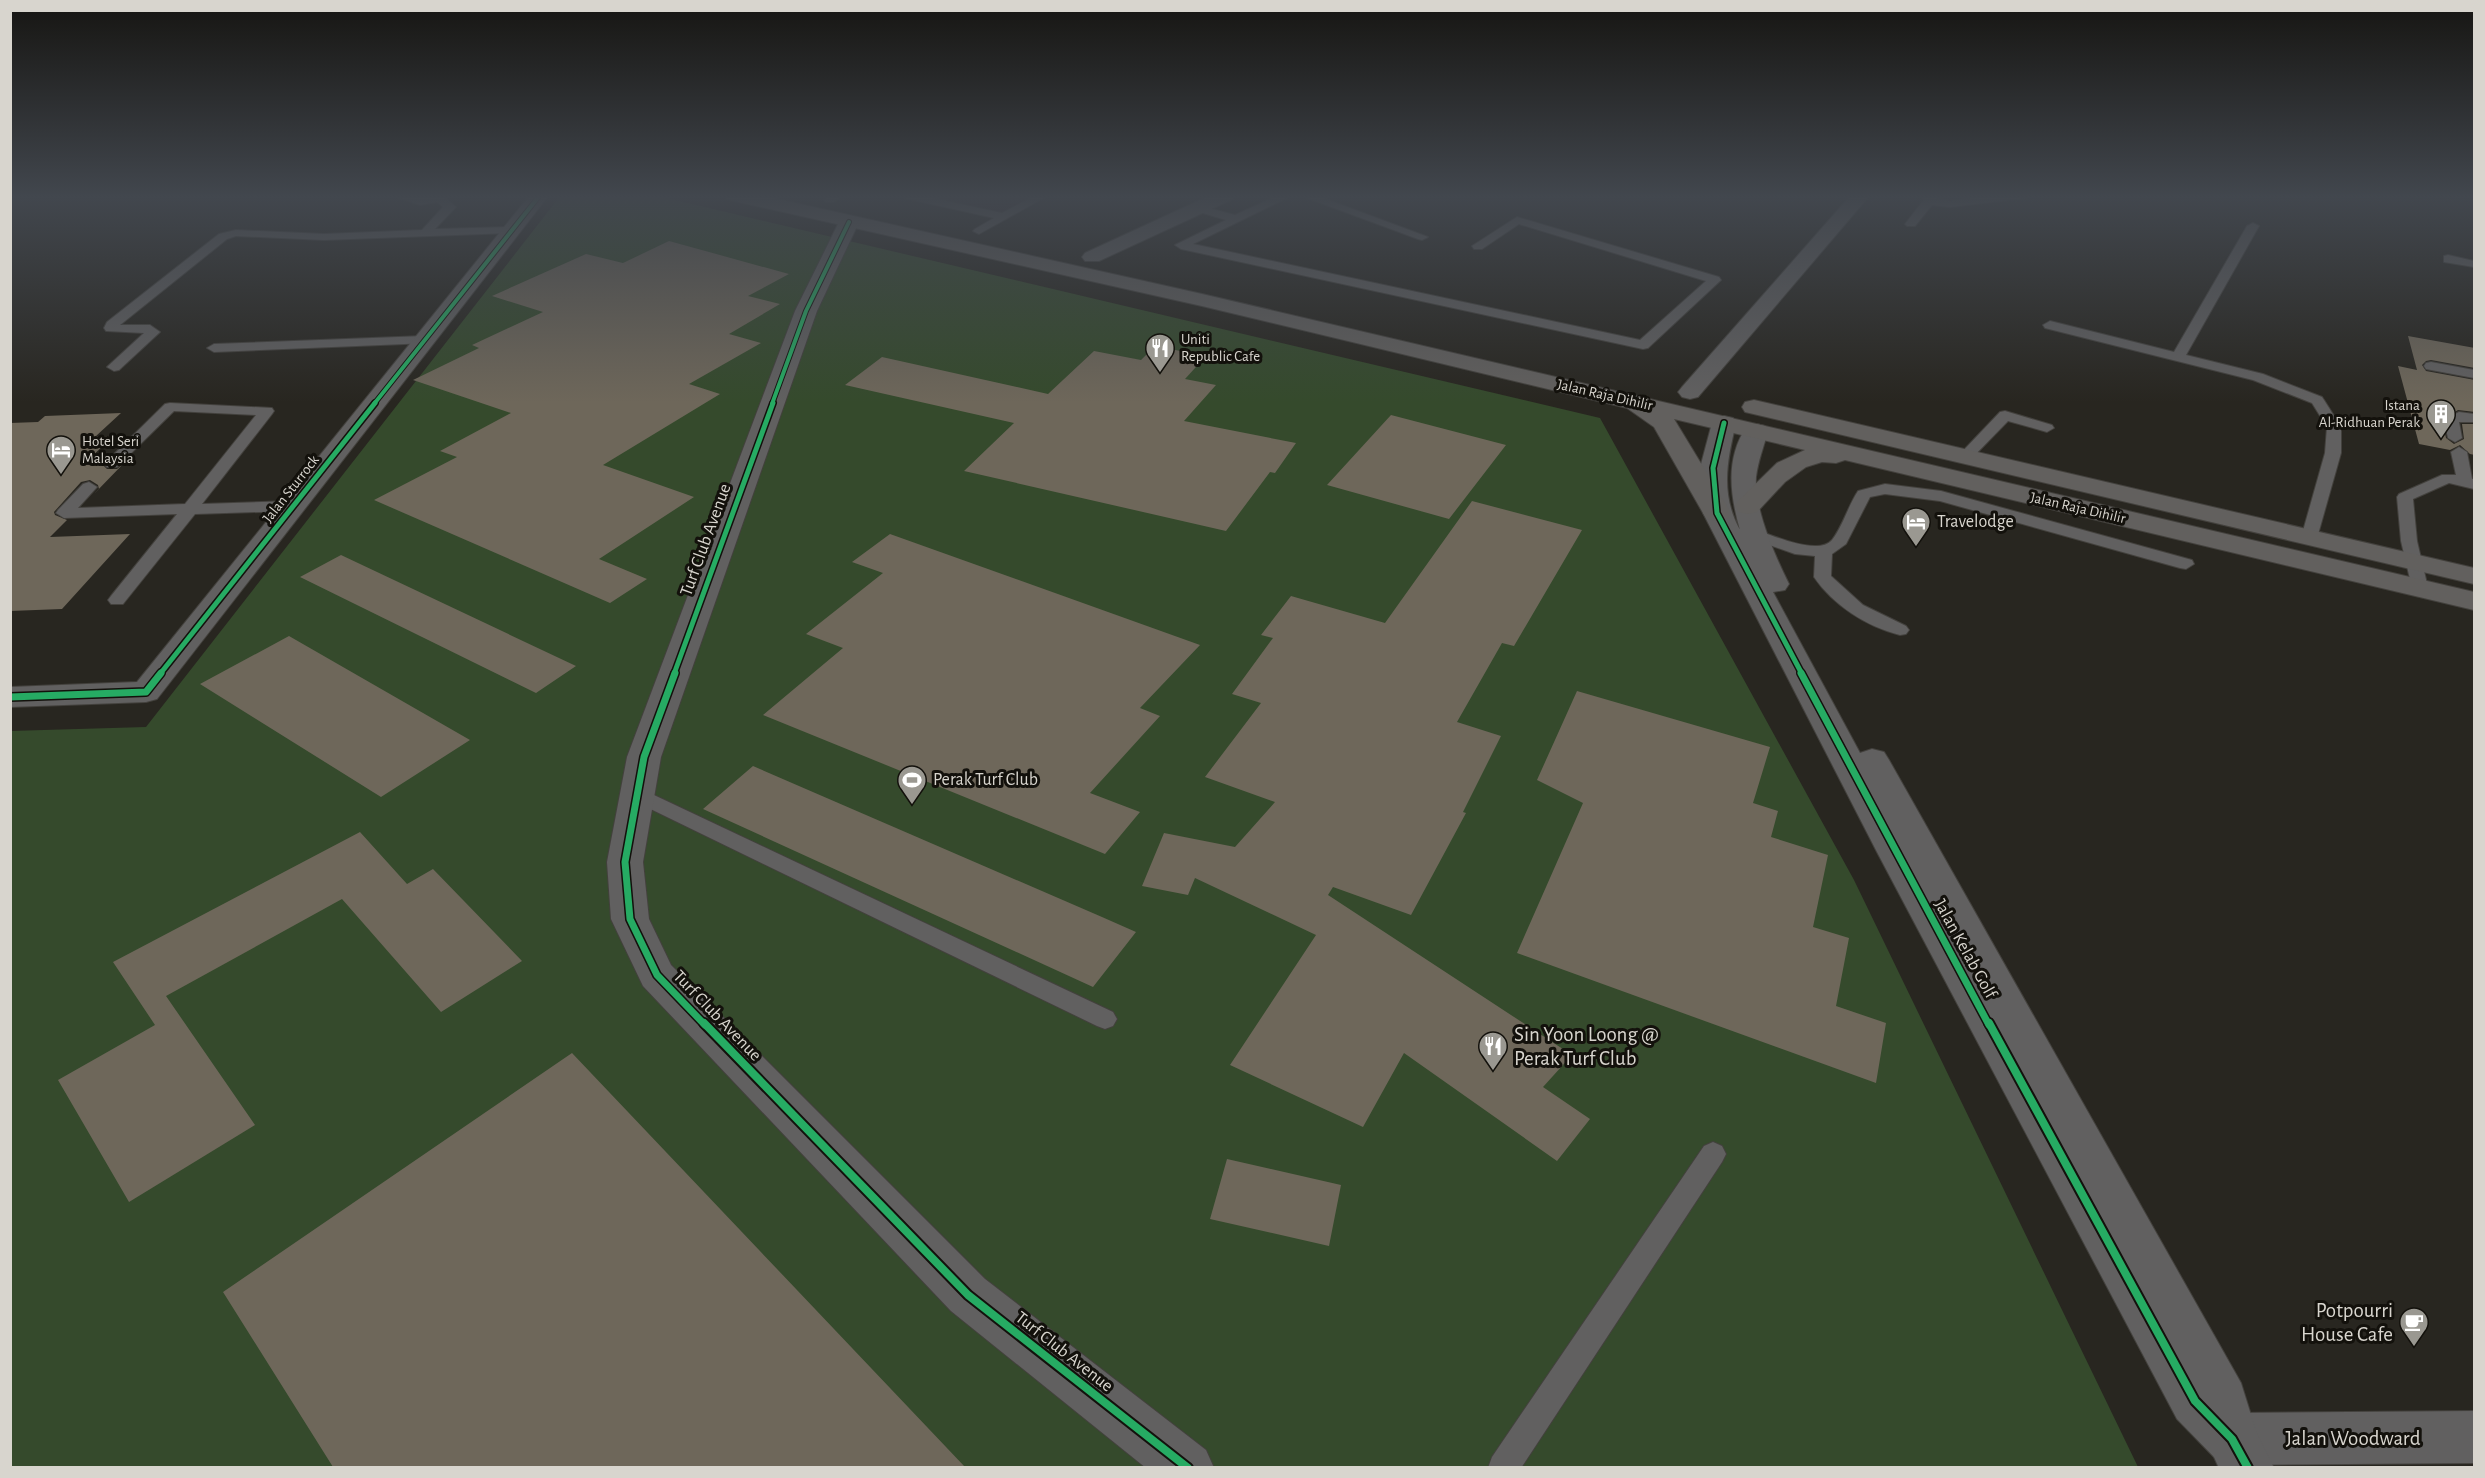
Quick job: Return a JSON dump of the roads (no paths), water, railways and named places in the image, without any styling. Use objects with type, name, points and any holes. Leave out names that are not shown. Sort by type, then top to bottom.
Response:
[{"type":"main road","name":"Jalan Raja Dihilir","points":[[1039,264],[1742,425],[1883,461],[2416,575],[2475,576]]},
{"type":"main road","name":"Jalan Raja Dihilir","points":[[1123,264],[1345,314]]},
{"type":"main road","points":[[1530,355],[1577,376],[1735,414],[1742,425],[1781,421],[1898,449],[1931,448]]},
{"type":"main road","name":"Jalan Raja Dihilir","points":[[1679,390],[2309,538],[2416,575],[2475,602]]},
{"type":"main road","points":[[1630,401],[1664,422],[1720,519]]},
{"type":"main road","points":[[1749,506],[1786,467],[1821,453],[1883,461]]},
{"type":"street","name":"Jalan Sturrock","points":[[10,697],[146,692],[484,264]]},
{"type":"street","name":"Turf Club Avenue","points":[[829,264],[806,311],[644,757],[625,862],[630,919],[657,975],[968,1295],[1188,1467]]},
{"type":"street","points":[[1679,390],[1797,264]]},
{"type":"street","name":"Jalan Kelab Golf","points":[[1742,425],[1743,479],[1762,552],[2223,1401],[2240,1453]]},
{"type":"street","name":"Jalan Kelab Golf","points":[[1742,425],[1713,468],[1720,519],[1895,852],[2195,1401],[2240,1453]]},
{"type":"street","name":"Jalan Woodward","points":[[2240,1453],[2475,1437]]},
{"type":"lane","points":[[114,367],[153,332],[150,329],[115,329],[111,328],[112,325],[188,264]]},
{"type":"lane","points":[[1269,264],[1643,345],[1714,280],[1661,264]]},
{"type":"lane","points":[[2179,357],[2231,264]]},
{"type":"lane","points":[[2050,325],[2258,377],[2317,400],[2334,427],[2333,453],[2309,538]]},
{"type":"lane","points":[[214,348],[424,340]]},
{"type":"lane","points":[[2431,366],[2475,375]]},
{"type":"lane","points":[[112,464],[170,407],[267,411],[117,600]]},
{"type":"lane","points":[[1965,457],[2004,415],[2047,428]]},
{"type":"lane","points":[[2470,483],[2451,420],[2459,416],[2475,418]]},
{"type":"lane","points":[[2416,575],[2405,497],[2447,478],[2470,483]]},
{"type":"lane","points":[[89,488],[63,513],[292,506]]},
{"type":"lane","points":[[1720,519],[1762,552],[1801,550],[1824,552],[1838,544],[1864,494],[1885,489],[1941,496],[2186,564]]},
{"type":"lane","points":[[1824,552],[1822,577],[1838,595],[1869,618],[1900,630]]},
{"type":"lane","points":[[637,794],[1105,1019]]},
{"type":"lane","points":[[1503,1467],[1713,1154]]},
{"type":"place","name":"Uniti Republic Cafe","points":[[1160,374]]},
{"type":"place","name":"Istana Al-Ridhuan Perak","points":[[2441,440]]},
{"type":"place","name":"Hotel Seri Malaysia","points":[[61,476]]},
{"type":"place","name":"Travelodge","points":[[1916,548]]},
{"type":"place","name":"Perak Turf Club","points":[[912,806]]},
{"type":"place","name":"Sin Yoon Loong @ Perak Turf Club","points":[[1493,1072]]},
{"type":"place","name":"Potpourri House Cafe","points":[[2414,1348]]}]
